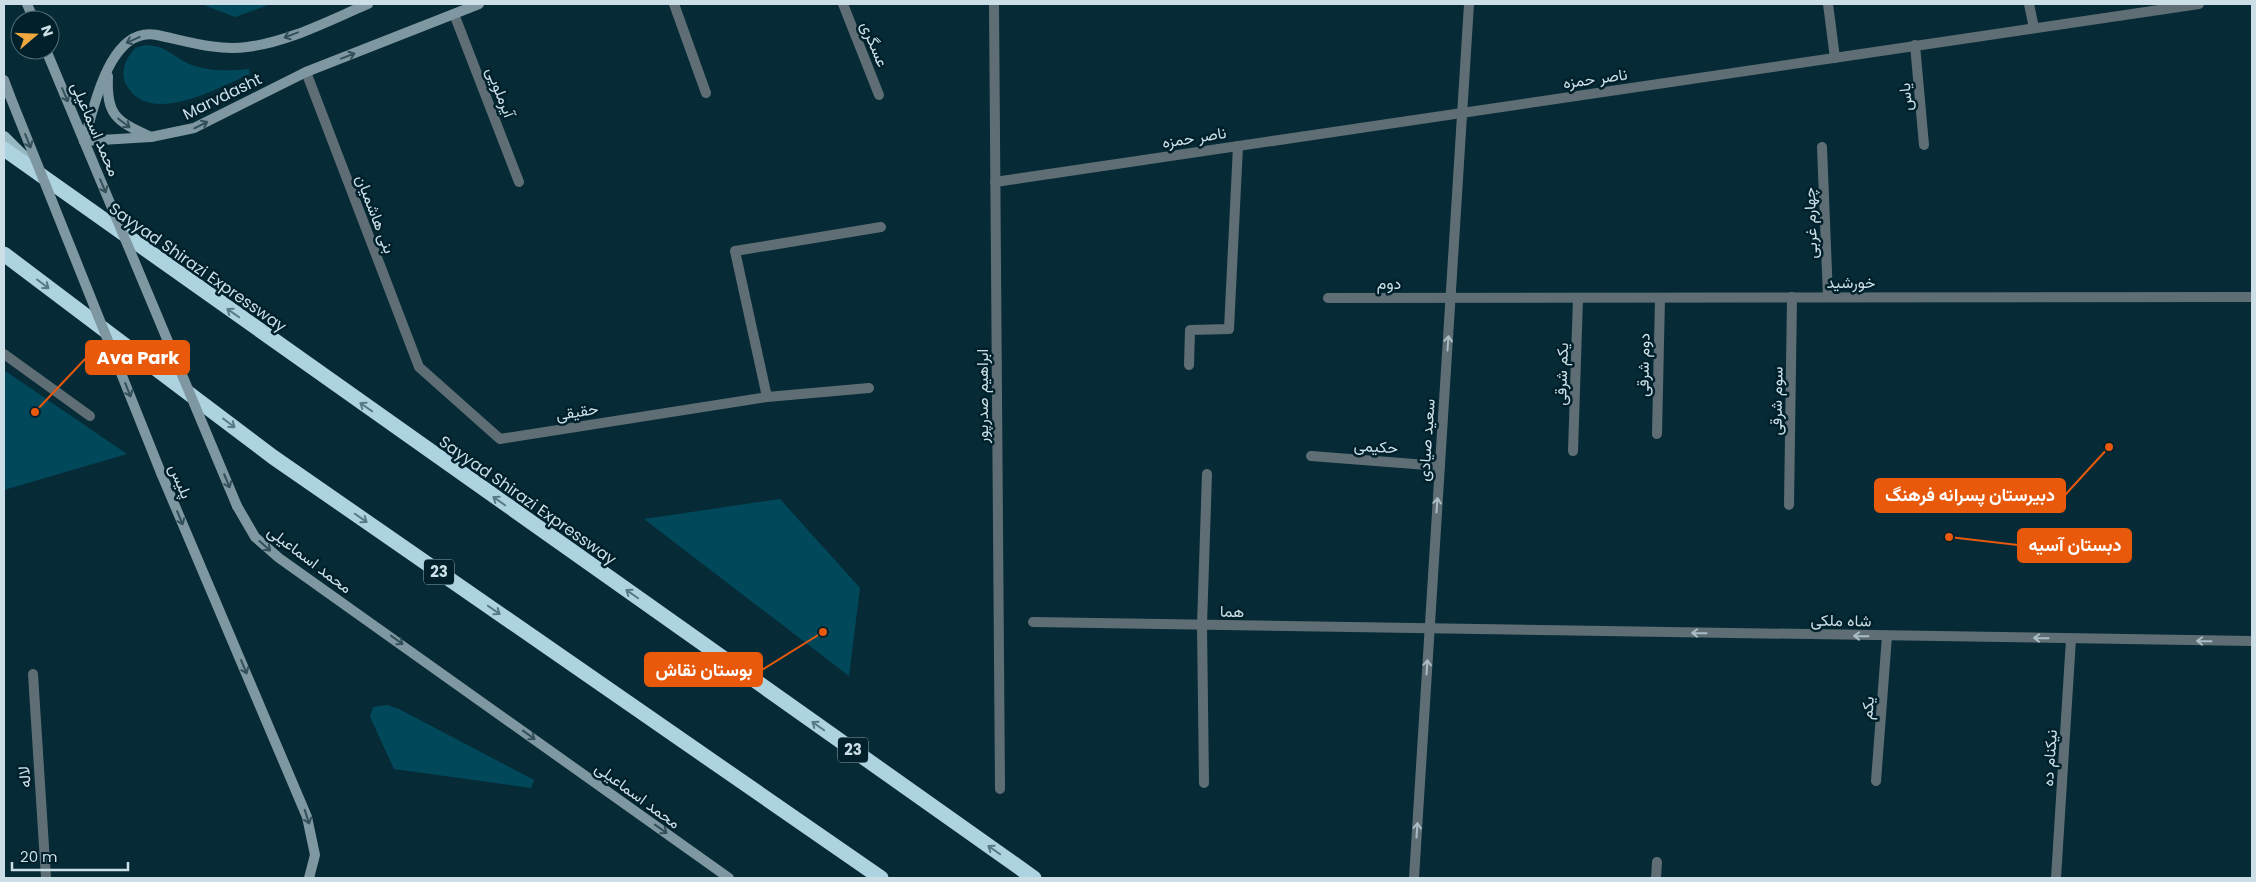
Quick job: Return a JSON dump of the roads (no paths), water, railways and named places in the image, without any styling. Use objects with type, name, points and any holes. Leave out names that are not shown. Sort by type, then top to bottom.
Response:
[{"type":"highway","name":"Sayyad Shirazi Expressway","points":[[4,149],[47,182],[1034,878]]},
{"type":"highway","name":"23","points":[[4,254],[273,457],[881,878]]},
{"type":"main road","name":"Marvdasht","points":[[368,4],[286,37],[247,47],[224,48],[176,40],[154,34],[138,37],[123,44],[109,63],[84,141],[151,137],[194,128],[306,72],[479,4]]},
{"type":"main road","name":"محمد اسماعیلی","points":[[50,60],[237,506],[255,537],[280,558],[729,878]]},
{"type":"main road","points":[[109,63],[108,92],[110,105],[116,116],[125,125],[151,137]]},
{"type":"main road","name":"پلیس","points":[[4,80],[161,473],[307,817],[315,856],[309,878]]},
{"type":"main road","points":[[4,137],[47,182]]},
{"type":"street","points":[[674,4],[706,93]]},
{"type":"street","name":"عسگری","points":[[843,4],[879,94]]},
{"type":"street","name":"ابراهیم صدرپور","points":[[994,4],[1000,789]]},
{"type":"street","name":"سعید صیادی","points":[[1414,878],[1469,4]]},
{"type":"street","points":[[1828,4],[1835,58]]},
{"type":"street","points":[[2029,4],[2034,28]]},
{"type":"street","name":"ناصر حمزه","points":[[995,182],[1915,46],[2157,7],[2199,4]]},
{"type":"street","name":"آیرملویی","points":[[454,14],[519,182]]},
{"type":"street","name":"یاس","points":[[1915,46],[1924,145]]},
{"type":"street","name":"بنی هاشمیان","points":[[306,72],[419,367]]},
{"type":"street","points":[[1189,366],[1190,330],[1229,330],[1238,146]]},
{"type":"street","name":"چهارم غربی","points":[[1822,148],[1828,297]]},
{"type":"street","points":[[767,396],[735,251],[881,227]]},
{"type":"street","name":"سوم شرقی","points":[[1789,505],[1792,297]]},
{"type":"street","name":"خورشید","points":[[1451,298],[2252,297]]},
{"type":"street","name":"دوم","points":[[1328,298],[1451,298]]},
{"type":"street","name":"یکم شرقی","points":[[1573,451],[1578,298]]},
{"type":"street","name":"دوم شرقی","points":[[1657,434],[1660,298]]},
{"type":"street","points":[[4,354],[90,416]]},
{"type":"street","name":"حقیقی","points":[[419,367],[500,439],[767,396],[869,388]]},
{"type":"street","name":"حکیمی","points":[[1311,456],[1440,466]]},
{"type":"street","points":[[1204,783],[1202,625],[1207,474]]},
{"type":"street","name":"هما","points":[[1033,622],[1430,629]]},
{"type":"street","name":"شاه ملکی","points":[[1430,629],[2252,642]]},
{"type":"street","name":"یکم","points":[[1876,781],[1887,636]]},
{"type":"street","name":"نیکنام ده","points":[[2056,878],[2071,639]]},
{"type":"street","name":"لاله","points":[[33,674],[46,878]]},
{"type":"street","points":[[1656,878],[1657,862]]},
{"type":"place","name":"Ava Park","points":[[35,412]]},
{"type":"place","name":"دبیرستان پسرانه فرهنگ","points":[[2109,447]]},
{"type":"place","name":"دبستان آسیه","points":[[1949,537]]},
{"type":"place","name":"بوستان نقاش","points":[[823,632]]}]
